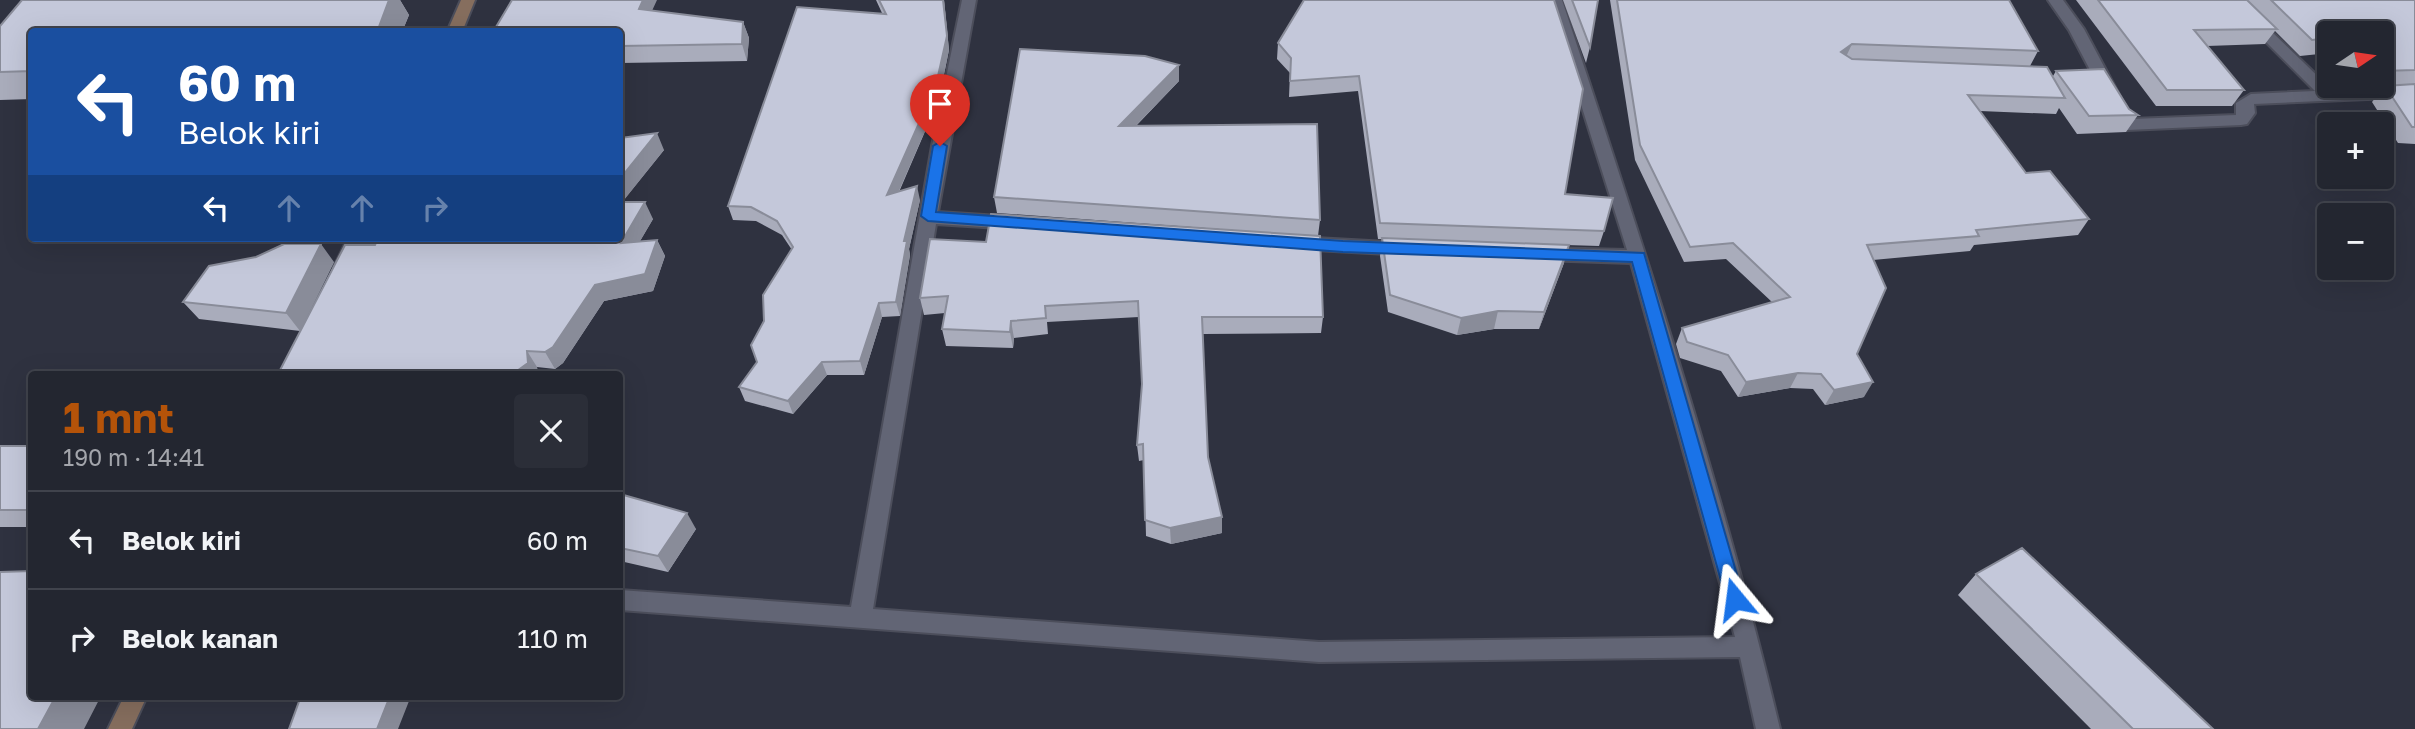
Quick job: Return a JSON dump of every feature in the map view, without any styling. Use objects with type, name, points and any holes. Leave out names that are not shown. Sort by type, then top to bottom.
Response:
[{"type":"main road","points":[[456,28],[468,0]]},
{"type":"main road","points":[[332,289],[355,242]]},
{"type":"main road","points":[[120,729],[134,700]]},
{"type":"street","points":[[860,619],[928,216],[969,0]]},
{"type":"street","points":[[2055,0],[2094,76],[2127,125],[2241,120],[2247,113],[2244,103],[2252,99],[2317,96]]},
{"type":"street","points":[[2231,0],[2317,84]]},
{"type":"street","points":[[1552,4],[1638,257],[1749,647],[1768,729]]},
{"type":"street","points":[[2394,93],[2415,92]]},
{"type":"street","points":[[928,216],[1039,225]]},
{"type":"street","points":[[1274,242],[1424,249]]},
{"type":"street","points":[[1518,253],[1638,257]]},
{"type":"street","points":[[623,600],[1319,652],[1749,647]]},
{"type":"building","points":[[22,0],[389,0],[378,28],[28,28],[28,71],[0,72],[0,26]]},
{"type":"building","points":[[512,0],[643,0],[639,9],[743,22],[742,44],[623,46],[623,28],[495,28]]},
{"type":"building","points":[[879,0],[943,0],[947,36],[936,85],[887,195],[917,186],[904,241],[907,241],[896,302],[879,303],[860,361],[822,362],[788,401],[739,387],[757,362],[751,345],[764,321],[763,295],[793,247],[777,221],[751,207],[728,206],[797,7],[886,14]]},
{"type":"building","points":[[1304,0],[1554,0],[1583,89],[1565,194],[1613,198],[1604,231],[1380,223],[1359,76],[1290,81],[1291,58],[1278,43]]},
{"type":"building","points":[[1572,0],[1598,0],[1590,47]]},
{"type":"building","points":[[1617,0],[2009,0],[2038,51],[1852,44],[1841,52],[1852,59],[2047,67],[2065,98],[1968,95],[2026,173],[2050,171],[2089,219],[1976,230],[1979,236],[1867,245],[1886,288],[1857,354],[1873,382],[1834,390],[1821,374],[1798,373],[1746,382],[1728,355],[1687,342],[1682,328],[1790,297],[1733,243],[1690,247],[1640,145]]},
{"type":"building","points":[[2098,0],[2247,0],[2277,29],[2194,30],[2244,90],[2167,90]]},
{"type":"building","points":[[2271,0],[2415,0],[2415,70],[2394,71],[2394,21],[2317,21],[2317,39],[2312,40]]},
{"type":"building","points":[[1020,49],[1145,56],[1179,65],[1119,126],[1317,124],[1320,220],[994,197]]},
{"type":"building","points":[[2104,69],[2129,109],[2138,115],[2089,116],[2056,71]]},
{"type":"building","points":[[2415,84],[2415,127],[2412,127],[2393,98],[2394,85]]},
{"type":"building","points":[[657,133],[623,175],[623,138]]},
{"type":"building","points":[[623,202],[645,202],[623,240]]},
{"type":"building","points":[[991,214],[1320,236],[1323,317],[1202,317],[1208,457],[1222,517],[1170,528],[1145,520],[1143,444],[1137,445],[1142,384],[1138,301],[1045,306],[1046,318],[1011,321],[1010,332],[942,329],[948,296],[920,298],[930,239],[986,242]]},
{"type":"building","points":[[1382,238],[1569,245],[1544,312],[1498,311],[1461,318],[1390,295]]},
{"type":"building","points":[[657,240],[645,274],[595,285],[553,347],[545,352],[527,351],[528,363],[517,371],[280,371],[345,245],[375,245],[376,242],[621,243]]},
{"type":"building","points":[[284,244],[321,244],[286,313],[183,302],[209,266],[256,257]]},
{"type":"building","points":[[0,446],[28,446],[28,510],[0,510]]},
{"type":"building","points":[[623,495],[687,513],[658,556],[623,549]]},
{"type":"building","points":[[2022,548],[2213,729],[2133,729],[1976,574]]},
{"type":"building","points":[[28,571],[28,700],[54,700],[38,729],[0,729],[0,572]]},
{"type":"building","points":[[300,700],[388,700],[377,729],[289,729]]},
{"type":"route","points":[[940,146],[928,216],[1343,247],[1638,257],[1735,599]]}]
